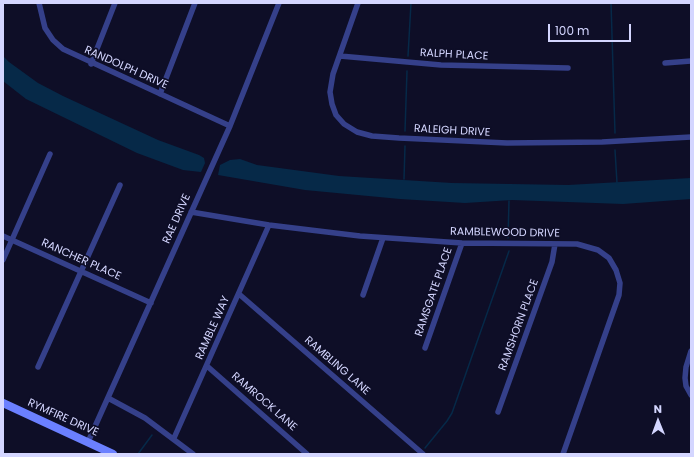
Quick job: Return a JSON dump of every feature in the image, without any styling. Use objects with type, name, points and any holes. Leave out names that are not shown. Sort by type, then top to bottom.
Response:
[{"type":"street","name":"RANDOLPH DRIVE","points":[[39,3],[43,24],[52,40],[63,49],[92,64],[230,126]]},
{"type":"street","points":[[92,64],[115,3]]},
{"type":"street","points":[[160,94],[195,3]]},
{"type":"street","name":"RAE DRIVE","points":[[88,442],[230,126],[279,3]]},
{"type":"street","name":"RALEIGH DRIVE","points":[[358,3],[330,88],[333,108],[344,124],[354,131],[365,134],[452,141],[542,144],[691,137]]},
{"type":"street","name":"RALPH PLACE","points":[[340,56],[441,65],[568,68]]},
{"type":"street","points":[[665,63],[691,61]]},
{"type":"street","points":[[3,260],[50,154]]},
{"type":"street","points":[[38,367],[120,185]]},
{"type":"street","name":"RAMBLEWOOD DRIVE","points":[[192,212],[269,225],[383,238],[462,242],[586,245],[602,252],[614,266],[620,286],[617,303],[563,454]]},
{"type":"street","name":"RAMBLE WAY","points":[[174,438],[269,225]]},
{"type":"street","name":"RANCHER PLACE","points":[[3,236],[151,303]]},
{"type":"street","points":[[363,295],[383,238]]},
{"type":"street","name":"RAMSGATE PLACE","points":[[425,348],[462,242]]},
{"type":"street","name":"RAMSHORN PLACE","points":[[498,412],[552,262],[555,244]]},
{"type":"street","name":"RAMBLING LANE","points":[[239,294],[423,454]]},
{"type":"street","points":[[691,352],[686,367],[685,378],[686,386],[691,395]]},
{"type":"street","name":"RAMROCK LANE","points":[[207,366],[308,454]]},
{"type":"street","points":[[108,398],[138,413],[174,438],[193,454]]},
{"type":"street","name":"RYMFIRE DRIVE","points":[[3,403],[113,454]]},
{"type":"water","points":[[3,56],[38,83],[63,96],[158,140],[199,155],[204,158],[205,163],[201,172],[183,170],[137,153],[26,99],[3,81]]},
{"type":"water","points":[[240,159],[257,165],[339,176],[452,183],[568,185],[691,178],[691,199],[623,204],[512,200],[465,203],[400,199],[305,190],[218,175],[220,165],[230,160]]},
{"type":"waterway","points":[[408,56],[411,3]]},
{"type":"waterway","points":[[611,3],[615,133]]},
{"type":"waterway","points":[[405,131],[407,71]]},
{"type":"waterway","points":[[404,179],[405,146]]},
{"type":"waterway","points":[[615,150],[617,183]]},
{"type":"waterway","points":[[508,238],[509,201]]},
{"type":"waterway","points":[[425,448],[452,413],[509,251]]},
{"type":"waterway","points":[[138,454],[152,435]]}]
